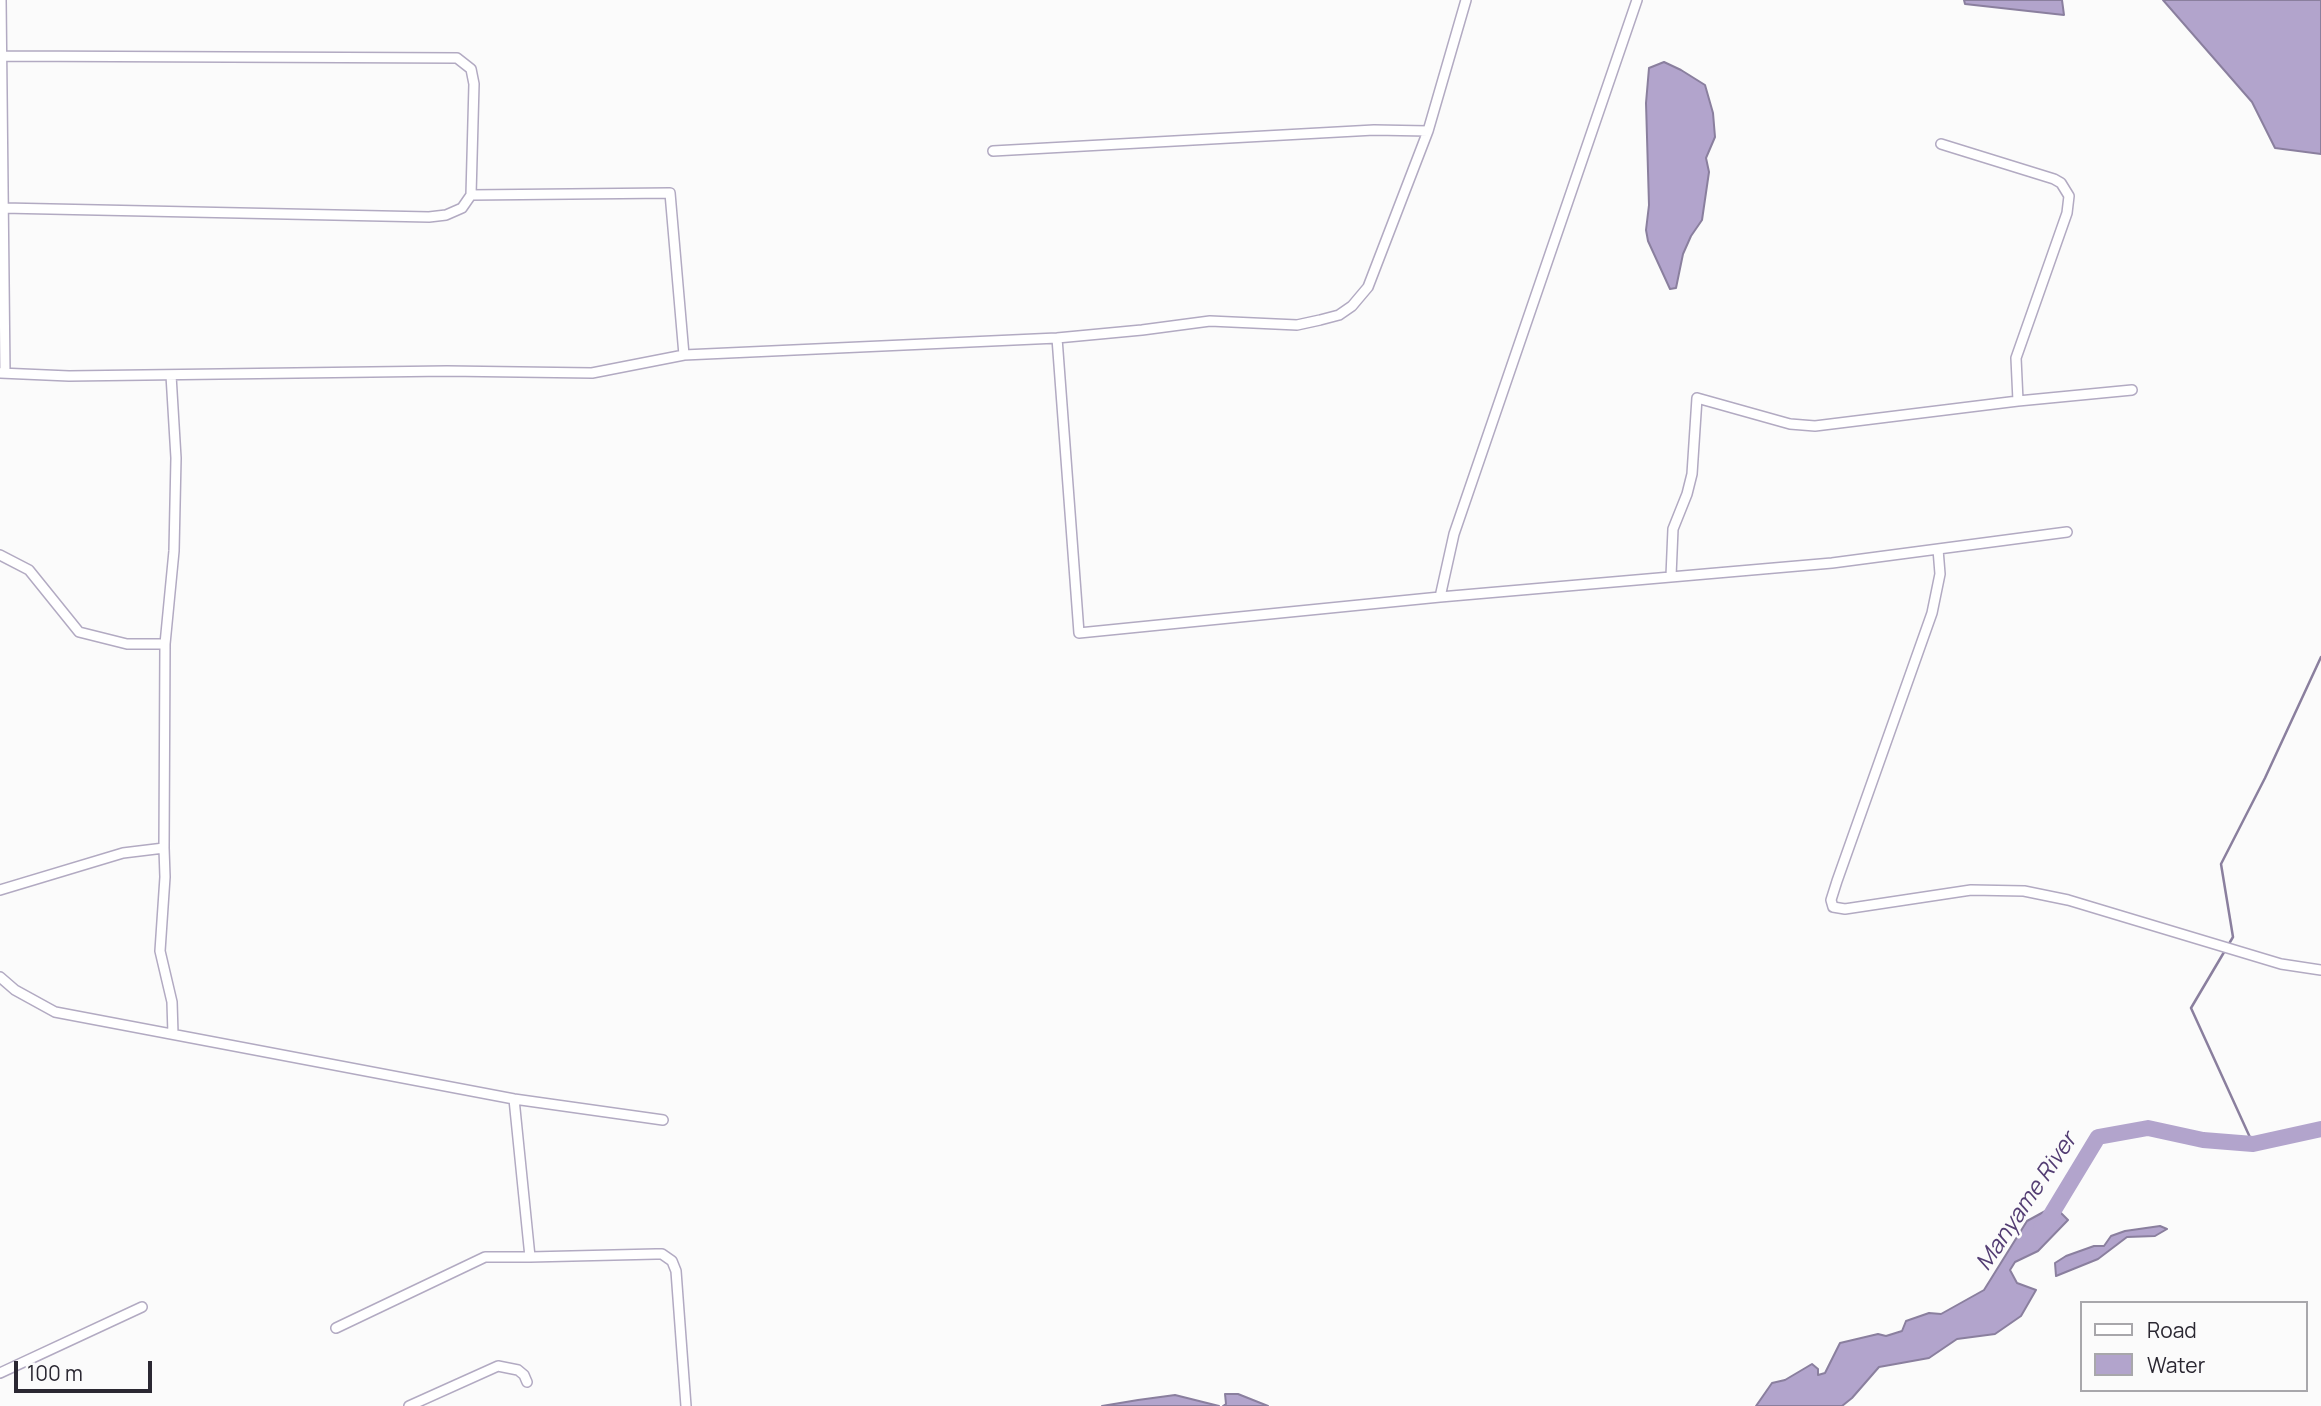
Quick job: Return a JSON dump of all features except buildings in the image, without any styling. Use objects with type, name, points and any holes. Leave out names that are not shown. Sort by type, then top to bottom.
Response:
[{"type":"street","points":[[1,0],[3,373],[69,376],[447,371],[592,373],[684,355],[1057,338],[1210,321],[1297,325],[1339,315],[1352,306],[1368,287],[1428,131],[1466,0]]},
{"type":"street","points":[[1440,597],[1454,534],[1637,0]]},
{"type":"street","points":[[2,56],[457,58],[465,62],[473,76],[471,195],[462,208],[446,215],[429,217],[4,208]]},
{"type":"street","points":[[993,151],[1374,130],[1428,131]]},
{"type":"street","points":[[1941,144],[2054,178],[2069,195],[2067,213],[2016,358],[2018,401]]},
{"type":"street","points":[[471,195],[670,193],[684,355]]},
{"type":"street","points":[[1057,338],[1079,633],[1440,597],[1832,563],[2067,532]]},
{"type":"street","points":[[172,375],[176,458],[174,551],[166,644],[165,877],[160,951],[172,1002],[173,1034]]},
{"type":"street","points":[[1671,576],[1673,529],[1692,474],[1697,398],[1802,426],[2132,390]]},
{"type":"street","points":[[1938,549],[1940,574],[1932,613],[1837,881],[1831,900],[1833,908],[1845,909],[1971,890],[2016,891],[2068,900],[2236,952],[2299,968],[2321,970]]},
{"type":"street","points":[[0,555],[29,570],[79,632],[127,644],[166,644]]},
{"type":"street","points":[[0,891],[122,853],[164,848]]},
{"type":"street","points":[[0,977],[15,990],[55,1012],[514,1099],[663,1120]]},
{"type":"street","points":[[514,1099],[530,1257]]},
{"type":"street","points":[[336,1328],[485,1258],[662,1254],[672,1261],[676,1271],[686,1406]]},
{"type":"street","points":[[0,1373],[142,1307]]},
{"type":"street","points":[[409,1406],[498,1366],[518,1370],[527,1382]]},
{"type":"water","points":[[1964,0],[2062,0],[2064,15],[1965,4]]},
{"type":"water","points":[[2163,0],[2321,0],[2321,154],[2275,148],[2252,102]]},
{"type":"water","points":[[1664,62],[1705,85],[1713,113],[1715,137],[1706,158],[1709,172],[1702,220],[1683,254],[1676,288],[1670,289],[1648,241],[1646,230],[1649,205],[1646,103],[1649,68]]},
{"type":"water","points":[[2049,1209],[2061,1213],[2068,1220],[2038,1251],[2015,1262],[2010,1270],[2017,1283],[2036,1290],[2021,1316],[1995,1334],[1957,1339],[1929,1358],[1879,1367],[1842,1406],[1756,1406],[1772,1383],[1785,1380],[1812,1364],[1818,1369],[1818,1375],[1825,1373],[1840,1343],[1902,1331],[1906,1321],[1929,1313],[1941,1314],[1984,1290],[2027,1221]]},
{"type":"water","points":[[2160,1226],[2167,1229],[2155,1236],[2127,1237],[2098,1259],[2056,1276],[2055,1263],[2066,1256],[2094,1246],[2104,1246],[2111,1236],[2125,1231]]},
{"type":"water","points":[[1225,1394],[1238,1394],[1268,1406],[1223,1406],[1226,1404]]},
{"type":"water","points":[[1175,1395],[1219,1406],[1102,1406],[1138,1400]]},
{"type":"waterway","points":[[2253,1144],[2191,1008],[2233,937],[2221,864],[2265,778],[2321,657]]},
{"type":"waterway","name":"Manyame River","points":[[2041,1227],[2098,1137],[2148,1128],[2203,1140],[2253,1144],[2321,1129]]}]
